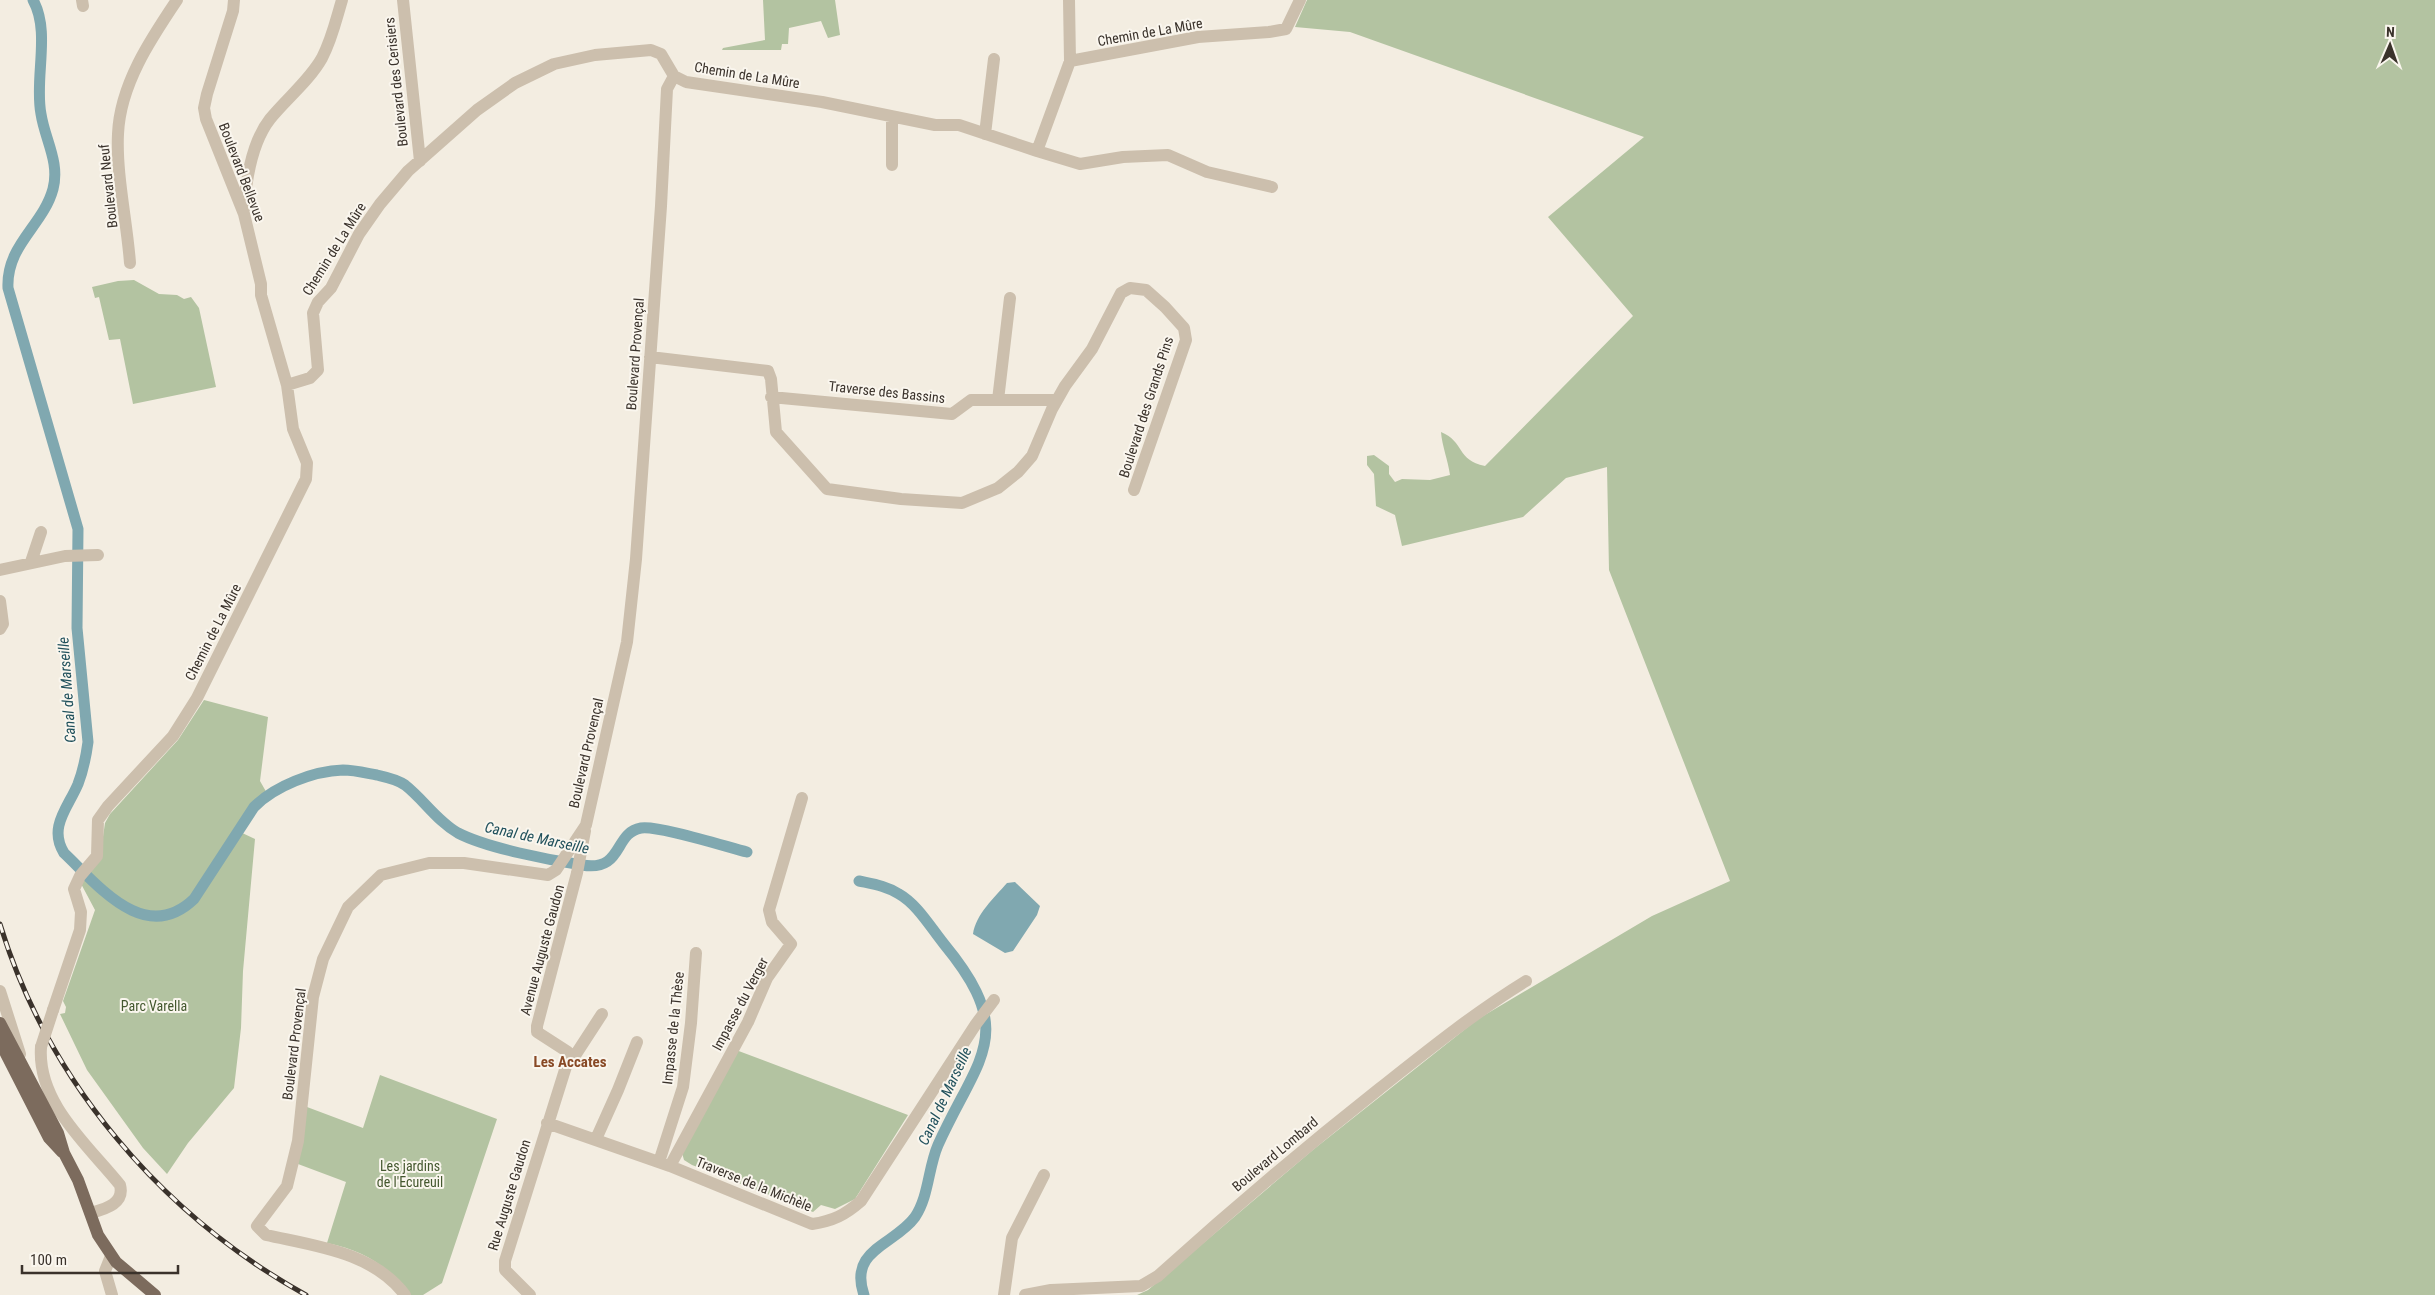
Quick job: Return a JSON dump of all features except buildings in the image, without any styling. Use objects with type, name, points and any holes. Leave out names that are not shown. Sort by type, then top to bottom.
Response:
[{"type":"main road","points":[[0,1023],[58,1132],[64,1153],[78,1180],[98,1235],[111,1256],[156,1295]]},
{"type":"main road","points":[[0,1042],[49,1138],[64,1153]]},
{"type":"street","name":"Boulevard Neuf","points":[[130,263],[118,147],[120,114],[126,90],[177,0]]},
{"type":"street","name":"Boulevard Bellevue","points":[[234,0],[233,11],[204,108],[209,129],[244,214],[262,295],[287,385]]},
{"type":"street","points":[[244,214],[245,193],[260,135],[270,120],[306,81],[322,59],[332,36],[342,0]]},
{"type":"street","name":"Boulevard des Cerisiers","points":[[403,0],[420,161]]},
{"type":"street","points":[[1037,151],[1070,61],[1069,0]]},
{"type":"street","name":"Chemin de La Mûre","points":[[1070,61],[1198,37],[1286,29],[1300,0]]},
{"type":"street","name":"Chemin de La Mûre","points":[[91,1213],[117,1202],[120,1196],[120,1185],[85,1145],[51,1096],[41,1067],[41,1046],[80,930],[81,912],[74,889],[80,876],[97,856],[98,820],[114,799],[173,736],[197,698],[306,479],[308,463],[293,429],[287,385],[315,375],[319,362],[313,313],[318,302],[331,288],[359,234],[380,204],[420,161],[477,110],[515,83],[554,64],[595,54],[651,50],[661,54],[674,76],[695,83],[822,102],[935,125],[959,125],[1080,164],[1123,158],[1168,155],[1207,172],[1272,187]]},
{"type":"street","points":[[985,134],[994,59]]},
{"type":"street","name":"Boulevard Provençal","points":[[405,1295],[382,1271],[352,1256],[266,1234],[257,1226],[287,1186],[298,1141],[313,997],[323,959],[348,907],[381,875],[429,863],[464,864],[548,875],[575,852],[586,825],[628,642],[636,559],[661,206],[667,88],[674,76]]},
{"type":"street","points":[[892,117],[892,165]]},
{"type":"street","name":"Boulevard des Grands Pins","points":[[650,357],[768,371],[771,379],[771,397],[776,432],[827,489],[900,499],[962,503],[998,488],[1018,472],[1032,456],[1057,400],[1092,349],[1120,293],[1130,288],[1146,290],[1184,328],[1186,340],[1134,490]]},
{"type":"street","points":[[998,400],[1010,298]]},
{"type":"street","name":"Traverse des Bassins","points":[[771,397],[952,414],[971,400],[1057,400]]},
{"type":"street","points":[[31,562],[42,532]]},
{"type":"street","points":[[0,570],[31,562],[79,555],[98,555]]},
{"type":"street","points":[[0,600],[3,624],[0,629]]},
{"type":"street","name":"Impasse du Verger","points":[[664,1164],[748,1022],[767,978],[791,944],[772,922],[769,910],[802,798]]},
{"type":"street","name":"Avenue Auguste Gaudon","points":[[569,1057],[568,1052],[537,1032],[537,1026],[577,873],[575,852]]},
{"type":"street","name":"Impasse de la Thèse","points":[[664,1164],[683,1087],[691,1022],[696,953]]},
{"type":"street","name":"Boulevard Lombard","points":[[1025,1295],[1051,1290],[1141,1286],[1158,1276],[1251,1192],[1343,1116],[1478,1011],[1526,981]]},
{"type":"street","points":[[0,991],[27,1076]]},
{"type":"street","name":"Traverse de la Michèle","points":[[547,1123],[664,1164],[812,1224],[829,1221],[845,1215],[861,1201],[976,1024],[994,1000]]},
{"type":"street","points":[[547,1123],[569,1057],[576,1054],[602,1014]]},
{"type":"street","points":[[596,1139],[637,1042]]},
{"type":"street","name":"Rue Auguste Gaudon","points":[[530,1295],[505,1270],[505,1261],[547,1123]]},
{"type":"street","points":[[1004,1295],[1012,1238],[1044,1175]]},
{"type":"street","points":[[111,1256],[105,1271],[112,1295]]},
{"type":"green space","points":[[763,0],[835,0],[840,35],[828,38],[821,21],[789,28],[788,44],[782,44],[781,50],[722,50],[723,48],[765,40]]},
{"type":"green space","points":[[1307,0],[2435,0],[2435,1295],[1137,1295],[1148,1290],[1314,1149],[1478,1019],[1652,916],[1730,881],[1609,570],[1607,467],[1566,478],[1523,517],[1402,546],[1395,515],[1376,506],[1374,474],[1367,465],[1367,456],[1374,455],[1389,466],[1389,474],[1395,482],[1402,479],[1430,480],[1450,475],[1441,432],[1454,441],[1469,460],[1485,466],[1633,316],[1548,217],[1644,137],[1350,32],[1295,27]]},
{"type":"green space","points":[[134,280],[159,294],[177,295],[184,299],[191,297],[199,308],[216,387],[133,404],[120,339],[109,340],[99,297],[95,298],[92,287],[118,281]]},
{"type":"green space","name":"Parc Varella","points":[[204,700],[268,717],[260,781],[268,795],[254,807],[238,831],[255,839],[243,971],[241,1028],[234,1088],[188,1143],[167,1174],[143,1148],[87,1070],[60,1014],[65,1013],[66,1007],[63,1001],[95,910],[79,880],[101,850],[105,823],[110,814],[178,740]]},
{"type":"green space","points":[[736,1050],[908,1115],[855,1199],[835,1209],[821,1205],[813,1212],[692,1165],[684,1160],[682,1153]]},
{"type":"green space","name":"Les jardins de l'Ecureuil","points":[[380,1075],[497,1119],[442,1283],[423,1295],[411,1295],[393,1275],[364,1255],[327,1243],[346,1182],[298,1164],[307,1107],[363,1128]]},
{"type":"water","points":[[1015,882],[1040,906],[1037,915],[1013,951],[1005,953],[973,934],[978,920],[986,907],[1007,883]]},
{"type":"waterway","name":"Canal de Marseille","points":[[33,0],[41,26],[42,41],[39,100],[43,124],[53,160],[55,179],[48,202],[13,260],[9,273],[8,288],[78,529],[77,628],[88,742],[80,779],[59,826],[58,835],[64,853],[107,894],[123,906],[140,914],[158,916],[176,912],[194,899],[254,807],[263,799],[283,786],[295,781],[319,773],[343,770],[377,775],[399,781],[412,791],[444,823],[458,833],[485,844],[536,857],[595,866],[605,863],[612,858],[626,837],[632,831],[641,828],[677,833],[747,852]]},
{"type":"waterway","name":"Canal de Marseille","points":[[859,881],[890,889],[906,898],[918,910],[967,975],[980,1001],[986,1024],[984,1045],[977,1066],[938,1145],[920,1209],[906,1227],[868,1257],[862,1267],[861,1280],[864,1295]]},
{"type":"railway","points":[[0,924],[21,982],[48,1037],[80,1090],[117,1139],[159,1184],[204,1226],[253,1263],[306,1295]]},
{"type":"district","name":"Les Accates","points":[[570,1062]]}]
